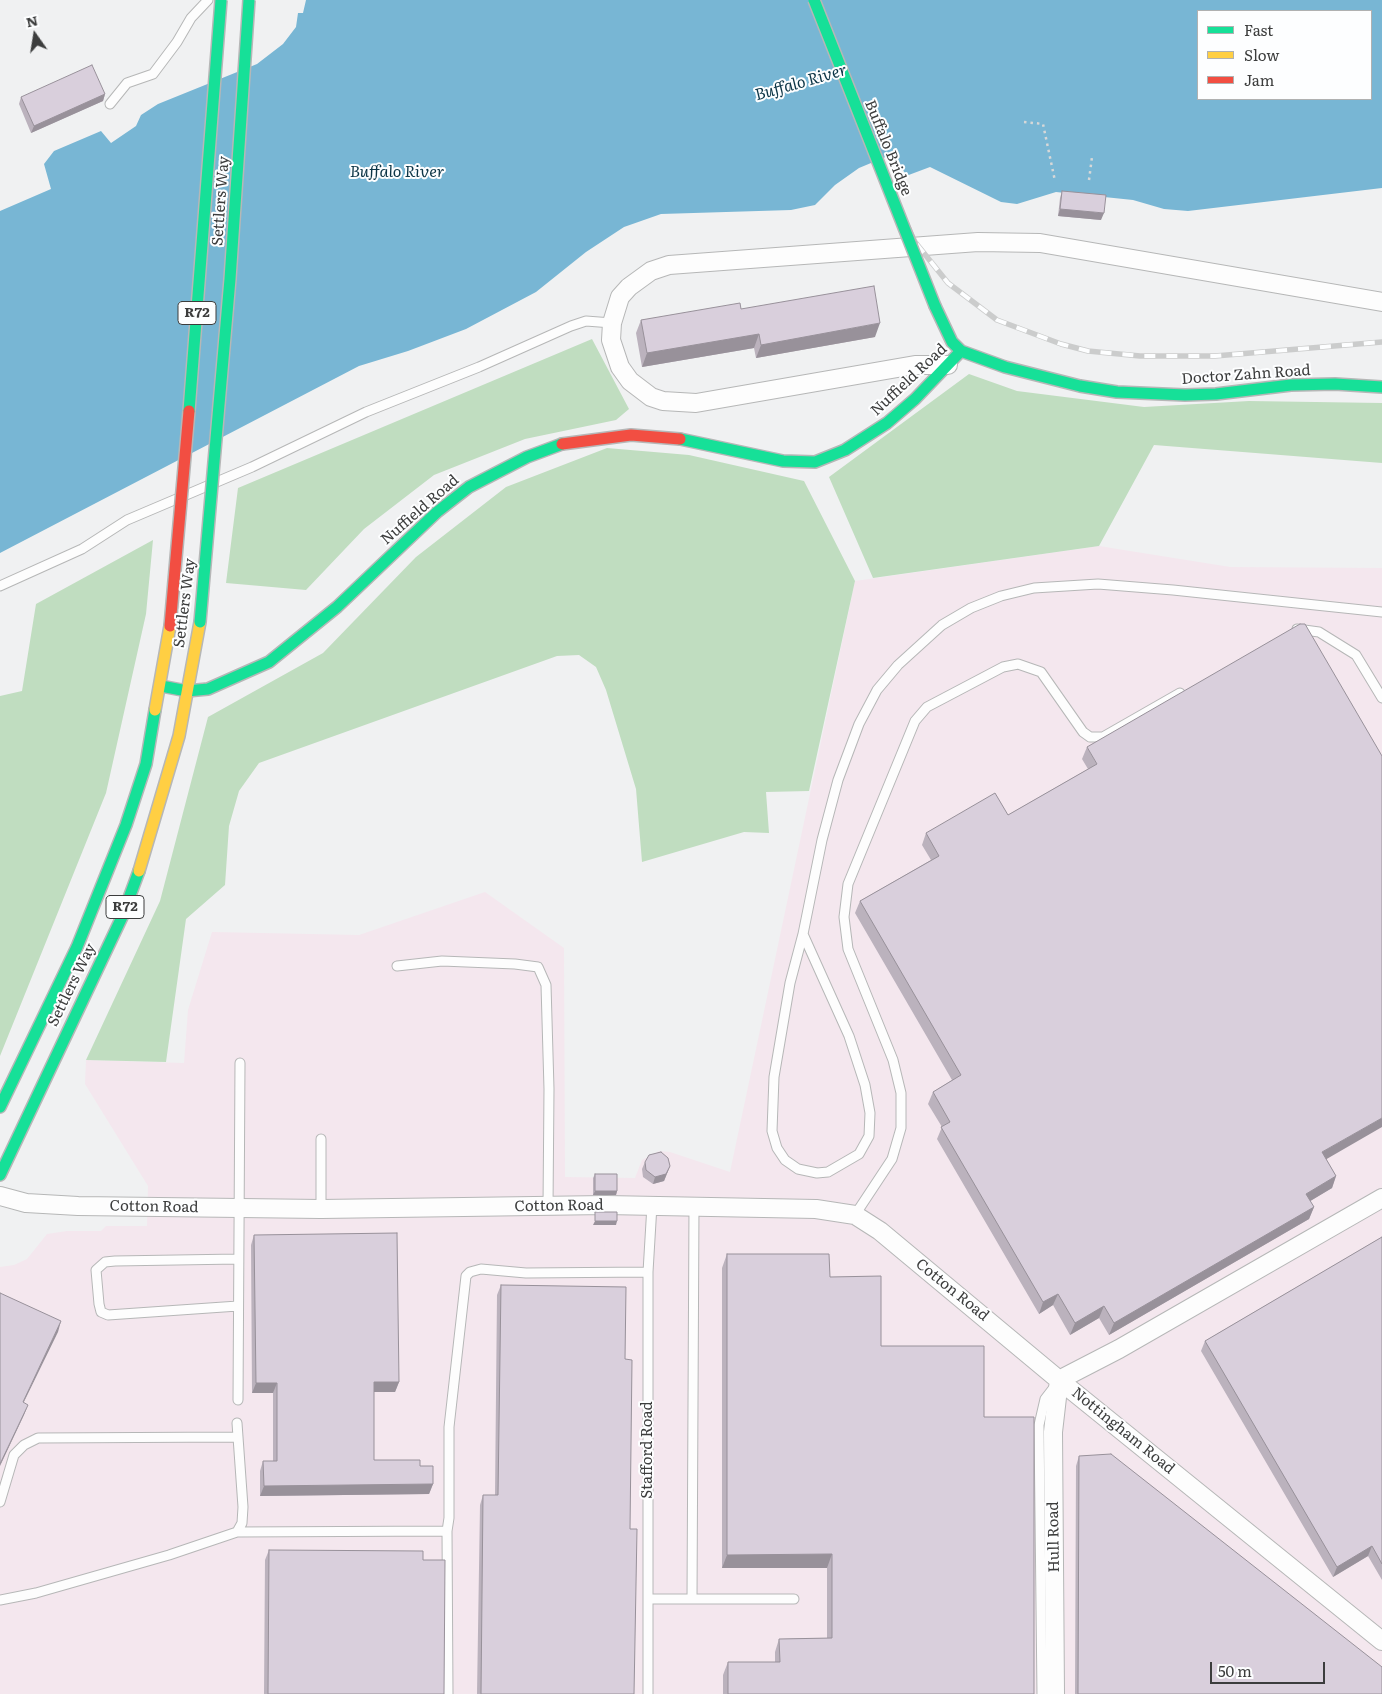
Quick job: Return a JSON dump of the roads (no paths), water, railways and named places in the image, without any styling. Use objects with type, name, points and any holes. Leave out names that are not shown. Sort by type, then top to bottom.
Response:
[{"type":"main road","name":"Settlers Way","points":[[0,1107],[77,947],[113,859],[146,764],[170,626],[206,209],[221,0]]},
{"type":"main road","name":"Settlers Way","points":[[0,1175],[125,908],[145,856],[171,770],[200,622],[230,279],[249,0]]},
{"type":"main road","name":"Buffalo Bridge","points":[[814,0],[935,306],[952,342],[962,351]]},
{"type":"main road","name":"Nuffield Road","points":[[161,686],[187,691],[208,689],[224,684],[268,662],[289,648],[337,607],[437,512],[469,487],[550,447],[630,435],[691,440],[727,446],[783,461],[815,462],[845,450],[887,423],[962,351]]},
{"type":"main road","name":"Doctor Zahn Road","points":[[962,351],[1005,367],[1045,378],[1117,392],[1216,394],[1291,385],[1336,384],[1382,387]]},
{"type":"street","points":[[948,365],[915,365],[705,402],[663,401],[651,397],[630,381],[620,367],[612,340],[612,323],[620,297],[629,287],[651,271],[669,265],[986,242],[1040,243],[1382,302]]},
{"type":"street","name":"Cotton Road","points":[[0,1196],[26,1203],[78,1206],[321,1209],[652,1205],[816,1209],[855,1215],[880,1231],[1059,1380]]},
{"type":"street","name":"Nottingham Road","points":[[1382,1198],[1119,1349],[1059,1380],[1382,1640]]},
{"type":"street","name":"Hull Road","points":[[1055,1694],[1052,1432],[1059,1380]]},
{"type":"lane","points":[[110,104],[127,83],[153,74],[191,18],[208,0]]},
{"type":"lane","points":[[0,586],[82,549],[127,520],[252,467],[366,412],[478,368],[571,326],[586,322],[612,323]]},
{"type":"lane","points":[[803,934],[849,1036],[865,1085],[870,1113],[869,1136],[859,1154],[835,1169],[817,1173],[798,1169],[785,1160],[777,1148],[772,1131],[774,1077],[790,983],[803,934],[822,840],[838,780],[877,690],[922,642],[942,625],[971,608],[1001,596],[1034,588],[1098,584],[1382,612]]},
{"type":"lane","points":[[1284,635],[1299,629],[1319,632],[1356,655],[1382,698]]},
{"type":"lane","points":[[855,1215],[892,1159],[901,1128],[901,1093],[893,1060],[848,949],[844,917],[848,884],[915,721],[928,707],[1003,667],[1018,664],[1041,672],[1083,732],[1090,737],[1103,737],[1190,688]]},
{"type":"lane","points":[[397,966],[442,961],[516,964],[538,967],[546,985],[549,1089],[548,1206]]},
{"type":"lane","points":[[238,1400],[240,1063]]},
{"type":"lane","points":[[321,1139],[321,1209]]},
{"type":"lane","name":"Stafford Road","points":[[648,1694],[648,1272],[652,1205]]},
{"type":"lane","points":[[692,1600],[694,1206]]},
{"type":"lane","points":[[238,1258],[115,1261],[105,1262],[96,1270],[99,1304],[102,1312],[108,1314],[238,1306]]},
{"type":"lane","points":[[448,1694],[447,1531],[449,1518],[449,1427],[466,1276],[470,1272],[481,1269],[526,1273],[648,1272]]},
{"type":"lane","points":[[1042,1694],[1039,1425],[1045,1399],[1059,1380]]},
{"type":"lane","points":[[237,1423],[243,1508],[242,1523],[237,1532]]},
{"type":"lane","points":[[0,1502],[14,1455],[31,1440],[38,1438],[238,1437]]},
{"type":"lane","points":[[0,1600],[36,1593],[169,1555],[237,1532],[447,1531]]},
{"type":"lane","points":[[648,1600],[794,1599]]},
{"type":"water","name":"Buffalo River","points":[[306,0],[1382,0],[1382,188],[1188,211],[1164,209],[1133,200],[1056,192],[1017,204],[1001,202],[930,167],[906,176],[895,153],[859,168],[835,185],[815,205],[791,210],[661,214],[624,227],[586,252],[536,292],[466,329],[408,351],[359,366],[0,553],[0,211],[51,189],[44,164],[54,151],[101,131],[111,143],[136,126],[141,115],[158,104],[257,64],[283,44],[296,27],[298,13],[303,13]]},
{"type":"railway","points":[[817,0],[899,208],[915,242],[948,283],[997,320],[1061,344],[1088,351],[1140,356],[1215,356],[1382,342]]}]
